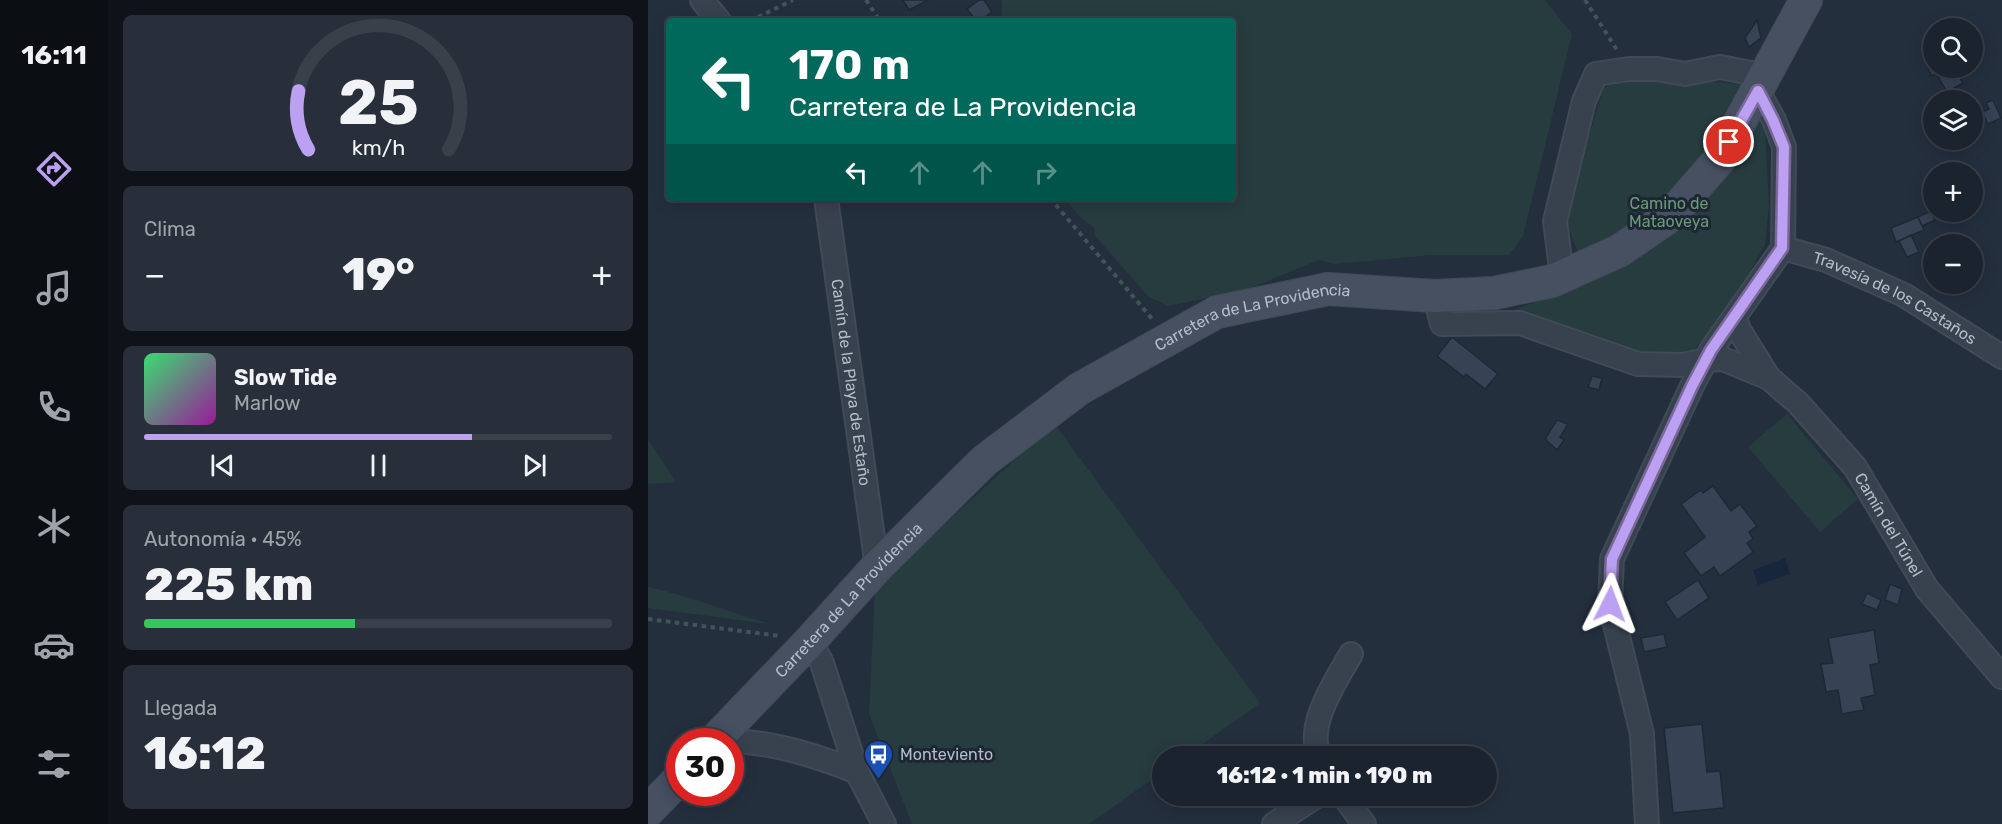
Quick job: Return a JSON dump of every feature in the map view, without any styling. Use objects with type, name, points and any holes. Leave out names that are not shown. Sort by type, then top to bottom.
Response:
[{"type":"street","points":[[702,0],[717,18]]},
{"type":"street","name":"Carretera de La Providencia","points":[[726,728],[877,567],[984,461],[1079,389],[1217,312],[1328,289],[1435,296],[1494,293],[1552,281],[1619,251],[1670,216],[1719,160],[1806,0]]},
{"type":"street","points":[[1562,276],[1555,221],[1584,101],[1596,74],[1629,69],[1657,69],[1685,74],[1720,67],[1762,83],[1784,147],[1782,248],[1706,360],[1612,559],[1610,604],[1642,734],[1647,824]]},
{"type":"street","name":"Camín de la Playa de Estaño","points":[[826,201],[877,567]]},
{"type":"street","name":"Travesía de los Castaños","points":[[1782,248],[1826,260],[1904,295],[2002,357]]},
{"type":"street","points":[[1435,296],[1442,324],[1520,323],[1638,364],[1683,365],[1723,359],[1770,378]]},
{"type":"street","points":[[1735,317],[1739,330],[1770,378]]},
{"type":"street","name":"Camín del Túnel","points":[[1770,378],[1798,403],[1855,467],[1927,589],[2002,676]]},
{"type":"street","points":[[810,640],[822,663],[857,772],[884,824]]},
{"type":"street","points":[[1317,746],[1316,724],[1323,704],[1351,654]]},
{"type":"street","points":[[744,742],[822,757],[857,772]]},
{"type":"street","points":[[648,812],[666,793]]},
{"type":"street","points":[[1274,824],[1301,806]]},
{"type":"street","points":[[1351,806],[1364,824]]},
{"type":"path","points":[[756,18],[793,0]]},
{"type":"path","points":[[866,0],[878,18]]},
{"type":"path","points":[[1585,0],[1629,69]]},
{"type":"path","points":[[1053,201],[1169,339]]},
{"type":"path","points":[[648,619],[810,640]]},
{"type":"green space","points":[[1002,0],[1545,0],[1572,34],[1523,236],[1509,255],[1431,255],[1335,264],[1319,260],[1248,289],[1169,306],[1149,297],[1095,236],[1094,228],[1079,216],[1066,201],[1236,201],[1236,18],[1002,18]]},
{"type":"green space","name":"Camino de Mataoveya","points":[[1643,76],[1740,84],[1765,129],[1769,206],[1765,244],[1730,309],[1689,355],[1663,357],[1603,344],[1540,316],[1508,312],[1590,283],[1564,217],[1604,87]]},
{"type":"green space","points":[[1787,414],[1858,499],[1820,532],[1748,447]]},
{"type":"green space","points":[[1054,423],[1260,703],[1200,746],[1152,746],[1152,779],[1089,824],[912,824],[869,714],[875,589]]},
{"type":"green space","points":[[648,439],[676,482],[648,484]]},
{"type":"green space","points":[[648,587],[694,599],[770,624],[648,608]]},
{"type":"water","points":[[1785,558],[1790,574],[1758,585],[1753,570]]},
{"type":"building","points":[[903,0],[928,0],[909,10]]},
{"type":"building","points":[[979,0],[984,0],[992,12],[983,18],[974,18],[967,9]]},
{"type":"building","points":[[1757,20],[1761,38],[1749,47],[1745,38]]},
{"type":"building","points":[[1939,78],[1960,78],[1963,83],[1946,90]]},
{"type":"building","points":[[1993,100],[2001,118],[1988,124],[1983,114],[1983,112],[1989,109],[1986,103]]},
{"type":"building","points":[[1923,215],[1923,222],[1931,222],[1922,226],[1918,217]]},
{"type":"building","points":[[1918,217],[1924,230],[1896,242],[1891,228]]},
{"type":"building","points":[[1911,235],[1919,252],[1907,257],[1899,241]]},
{"type":"building","points":[[1452,337],[1498,374],[1485,389],[1466,374],[1464,377],[1437,356]]},
{"type":"building","points":[[1592,376],[1602,378],[1599,390],[1588,387]]},
{"type":"building","points":[[1557,420],[1568,424],[1560,437],[1564,440],[1557,450],[1545,439]]},
{"type":"building","points":[[1713,486],[1731,511],[1740,504],[1757,526],[1749,532],[1753,539],[1747,543],[1753,552],[1720,576],[1714,567],[1701,576],[1684,553],[1705,537],[1681,504],[1701,490],[1703,493]]},
{"type":"building","points":[[1698,580],[1709,598],[1677,620],[1665,602]]},
{"type":"building","points":[[1890,584],[1902,589],[1898,605],[1885,600]]},
{"type":"building","points":[[1867,593],[1881,600],[1877,610],[1862,604]]},
{"type":"building","points":[[1874,630],[1879,663],[1870,665],[1875,695],[1861,698],[1864,710],[1842,714],[1838,690],[1826,692],[1821,664],[1833,663],[1828,638]]},
{"type":"building","points":[[1664,634],[1667,647],[1644,652],[1641,638]]},
{"type":"building","points":[[1702,724],[1707,772],[1720,771],[1724,808],[1673,813],[1664,728]]},
{"type":"place","name":"Monteviento","points":[[879,780]]},
{"type":"route","points":[[1610,604],[1612,559],[1692,386],[1711,350],[1782,248],[1784,147],[1758,91],[1729,142]]}]
